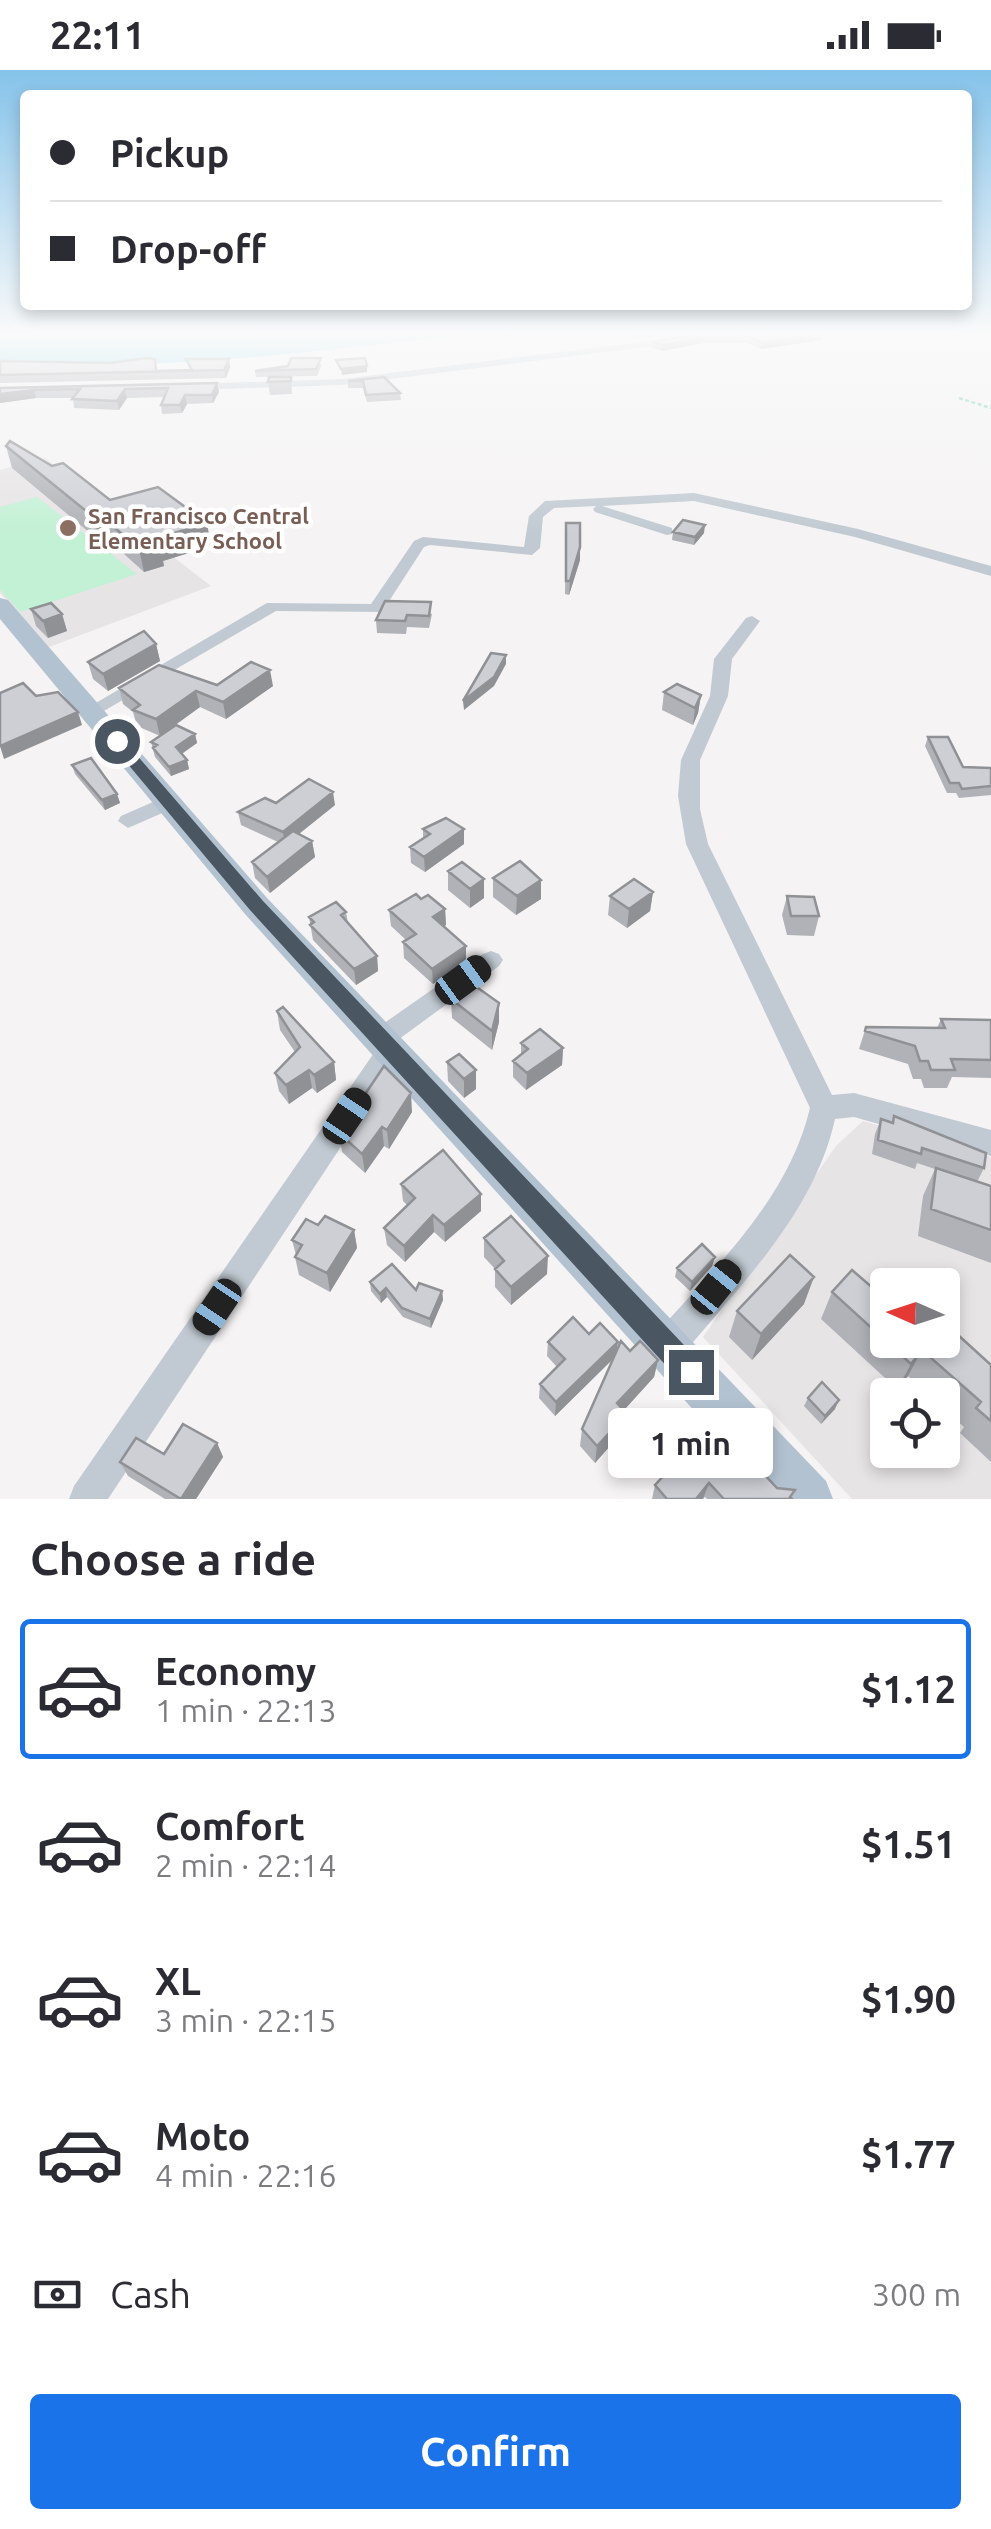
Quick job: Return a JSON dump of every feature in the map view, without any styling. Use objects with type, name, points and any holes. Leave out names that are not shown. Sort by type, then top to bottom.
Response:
[{"type":"main road","points":[[0,605],[384,1046],[808,1499]]},
{"type":"street","points":[[91,711],[273,606],[376,609],[420,544],[428,540],[527,552],[533,548],[539,509],[550,504],[664,495],[694,497],[858,532],[991,572]]},
{"type":"street","points":[[584,504],[667,531]]},
{"type":"street","points":[[668,1347],[788,1198],[819,1141],[824,1108],[697,844],[689,813],[694,748],[726,686],[723,659],[752,621]]},
{"type":"street","points":[[128,821],[168,802]]},
{"type":"street","points":[[87,1499],[384,1046],[491,960]]},
{"type":"street","points":[[824,1108],[854,1105],[991,1143]]},
{"type":"path","points":[[964,400],[991,408]]},
{"type":"shaded area","name":"San Francisco Central Elementary School","points":[[45,458],[211,586],[49,647],[0,593],[0,470]]},
{"type":"shaded area","points":[[863,1121],[991,1157],[991,1499],[852,1499],[703,1337],[836,1146]]},
{"type":"green space","points":[[37,497],[137,574],[21,612],[0,590],[0,507]]},
{"type":"building","points":[[163,400],[183,400],[180,405],[161,405]]},
{"type":"building","points":[[10,441],[52,466],[63,463],[110,500],[158,487],[207,523],[155,539],[159,542],[139,549],[98,513],[91,515],[6,446]]},
{"type":"building","points":[[683,520],[705,525],[695,537],[673,532]]},
{"type":"building","points":[[566,523],[580,523],[580,547],[570,581],[566,581]]},
{"type":"building","points":[[385,601],[431,602],[429,616],[407,615],[405,621],[376,620]]},
{"type":"building","points":[[51,603],[62,614],[43,621],[31,609]]},
{"type":"building","points":[[144,631],[156,644],[103,674],[88,662]]},
{"type":"building","points":[[491,653],[506,655],[494,677],[463,701]]},
{"type":"building","points":[[251,662],[270,670],[223,702],[196,691],[156,719],[133,710],[140,705],[119,688],[159,665],[217,685]]},
{"type":"building","points":[[23,683],[36,696],[58,692],[78,712],[0,746],[0,693]]},
{"type":"building","points":[[677,684],[701,695],[695,708],[664,692]]},
{"type":"building","points":[[176,725],[195,734],[176,747],[187,760],[169,767],[153,748],[157,745],[151,742]]},
{"type":"building","points":[[928,737],[948,737],[963,767],[991,768],[991,786],[962,789],[959,783],[950,783]]},
{"type":"building","points":[[91,758],[117,794],[102,800],[72,765]]},
{"type":"building","points":[[309,779],[333,792],[283,832],[238,812],[265,798],[276,803]]},
{"type":"building","points":[[446,818],[464,829],[424,857],[410,847],[430,834],[423,829]]},
{"type":"building","points":[[293,831],[312,841],[267,877],[252,862]]},
{"type":"building","points":[[520,861],[541,880],[517,896],[493,878]]},
{"type":"building","points":[[462,862],[484,879],[470,889],[448,871]]},
{"type":"building","points":[[634,879],[653,892],[629,909],[610,896]]},
{"type":"building","points":[[416,894],[421,899],[428,895],[445,909],[433,917],[466,946],[432,969],[403,942],[416,934],[389,910]]},
{"type":"building","points":[[787,896],[814,897],[819,916],[791,916]]},
{"type":"building","points":[[336,902],[346,912],[341,915],[377,956],[354,969],[310,925],[314,922],[309,917]]},
{"type":"building","points":[[471,983],[499,1003],[492,1031],[451,999]]},
{"type":"building","points":[[283,1007],[334,1062],[314,1075],[309,1070],[286,1085],[275,1073],[300,1047],[277,1011]]},
{"type":"building","points":[[941,1019],[991,1020],[991,1060],[951,1059],[955,1070],[931,1070],[928,1061],[920,1061],[915,1046],[865,1031],[866,1027],[945,1028]]},
{"type":"building","points":[[540,1029],[563,1048],[527,1073],[513,1061],[528,1049],[521,1043]]},
{"type":"building","points":[[459,1054],[476,1070],[464,1079],[447,1062]]},
{"type":"building","points":[[384,1066],[411,1093],[387,1130],[382,1127],[362,1154],[339,1133]]},
{"type":"building","points":[[894,1116],[986,1153],[984,1168],[922,1148],[921,1154],[878,1140],[881,1119],[893,1123]]},
{"type":"building","points":[[443,1150],[481,1194],[444,1225],[433,1215],[404,1246],[384,1228],[415,1198],[401,1184]]},
{"type":"building","points":[[936,1168],[991,1186],[991,1230],[931,1209]]},
{"type":"building","points":[[325,1216],[354,1230],[327,1273],[295,1257],[302,1245],[292,1240],[306,1219],[318,1225]]},
{"type":"building","points":[[511,1216],[548,1256],[511,1287],[495,1269],[504,1261],[484,1238]]},
{"type":"building","points":[[702,1244],[715,1257],[692,1282],[677,1268]]},
{"type":"building","points":[[790,1255],[814,1277],[761,1334],[737,1311]]},
{"type":"building","points":[[392,1264],[416,1290],[419,1283],[442,1291],[430,1319],[402,1308],[386,1288],[380,1294],[370,1282]]},
{"type":"building","points":[[852,1270],[870,1286],[870,1327],[832,1292]]},
{"type":"building","points":[[573,1317],[589,1334],[600,1323],[618,1342],[556,1402],[540,1384],[565,1359],[548,1342]]},
{"type":"building","points":[[960,1337],[991,1365],[991,1421],[976,1408],[981,1402],[960,1383],[960,1378],[954,1378],[931,1358],[960,1358]]},
{"type":"building","points":[[621,1341],[630,1351],[640,1341],[658,1360],[617,1403],[627,1414],[597,1446],[582,1429]]},
{"type":"building","points":[[822,1382],[839,1400],[825,1416],[808,1398]]},
{"type":"building","points":[[715,1421],[777,1488],[795,1490],[792,1499],[724,1499],[709,1483],[696,1499],[667,1499],[655,1485]]},
{"type":"building","points":[[183,1424],[217,1443],[181,1499],[120,1462],[136,1438],[164,1454]]},
{"type":"place","name":"San Francisco Central Elementary School","points":[[68,528]]},
{"type":"route","points":[[117,741],[256,906],[691,1372]]}]
